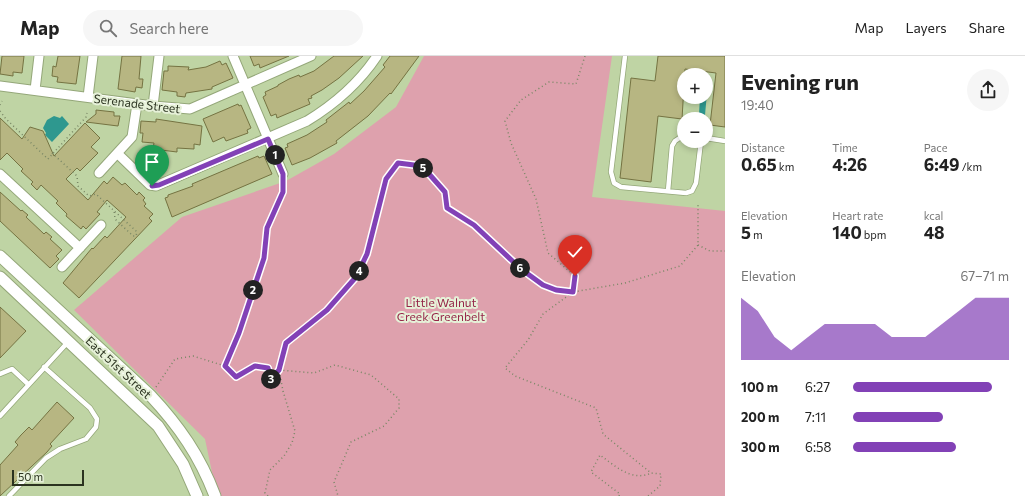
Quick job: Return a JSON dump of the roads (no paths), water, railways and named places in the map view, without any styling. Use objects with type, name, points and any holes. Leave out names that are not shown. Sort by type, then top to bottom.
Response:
[{"type":"street","points":[[35,90],[39,56]]},
{"type":"street","points":[[88,97],[93,56]]},
{"type":"street","points":[[153,106],[159,56]]},
{"type":"street","points":[[233,56],[283,174]]},
{"type":"street","name":"Serenade Street","points":[[0,86],[153,106],[190,109],[246,86],[311,56]]},
{"type":"street","points":[[118,154],[150,185],[155,186],[268,139],[307,121],[327,109],[359,80],[377,56]]},
{"type":"street","points":[[99,173],[132,137],[137,104]]},
{"type":"street","points":[[0,174],[80,248]]},
{"type":"street","points":[[62,268],[101,225]]},
{"type":"street","name":"East 51st Street","points":[[0,256],[150,395],[186,436],[198,456],[215,496]]},
{"type":"street","name":"East 51st Street","points":[[0,277],[158,426],[183,464],[197,496]]},
{"type":"street","points":[[69,341],[80,330]]},
{"type":"lane","points":[[625,56],[612,178],[614,183],[621,188],[686,193],[692,191],[695,188],[700,148]]},
{"type":"lane","points":[[713,139],[725,141]]},
{"type":"lane","points":[[668,191],[672,146],[677,140]]},
{"type":"lane","points":[[0,416],[69,341]]},
{"type":"lane","points":[[9,496],[46,458],[60,449],[86,439],[96,427],[97,419],[90,408],[44,367]]},
{"type":"lane","points":[[0,374],[12,369],[28,384]]},
{"type":"water","points":[[700,104],[706,104],[705,112],[699,112]]},
{"type":"water","points":[[54,116],[60,118],[62,116],[69,124],[52,142],[45,135],[46,133],[43,128],[47,120]]},
{"type":"park label","name":"Little Walnut Creek Greenbelt","points":[[441,309]]}]
